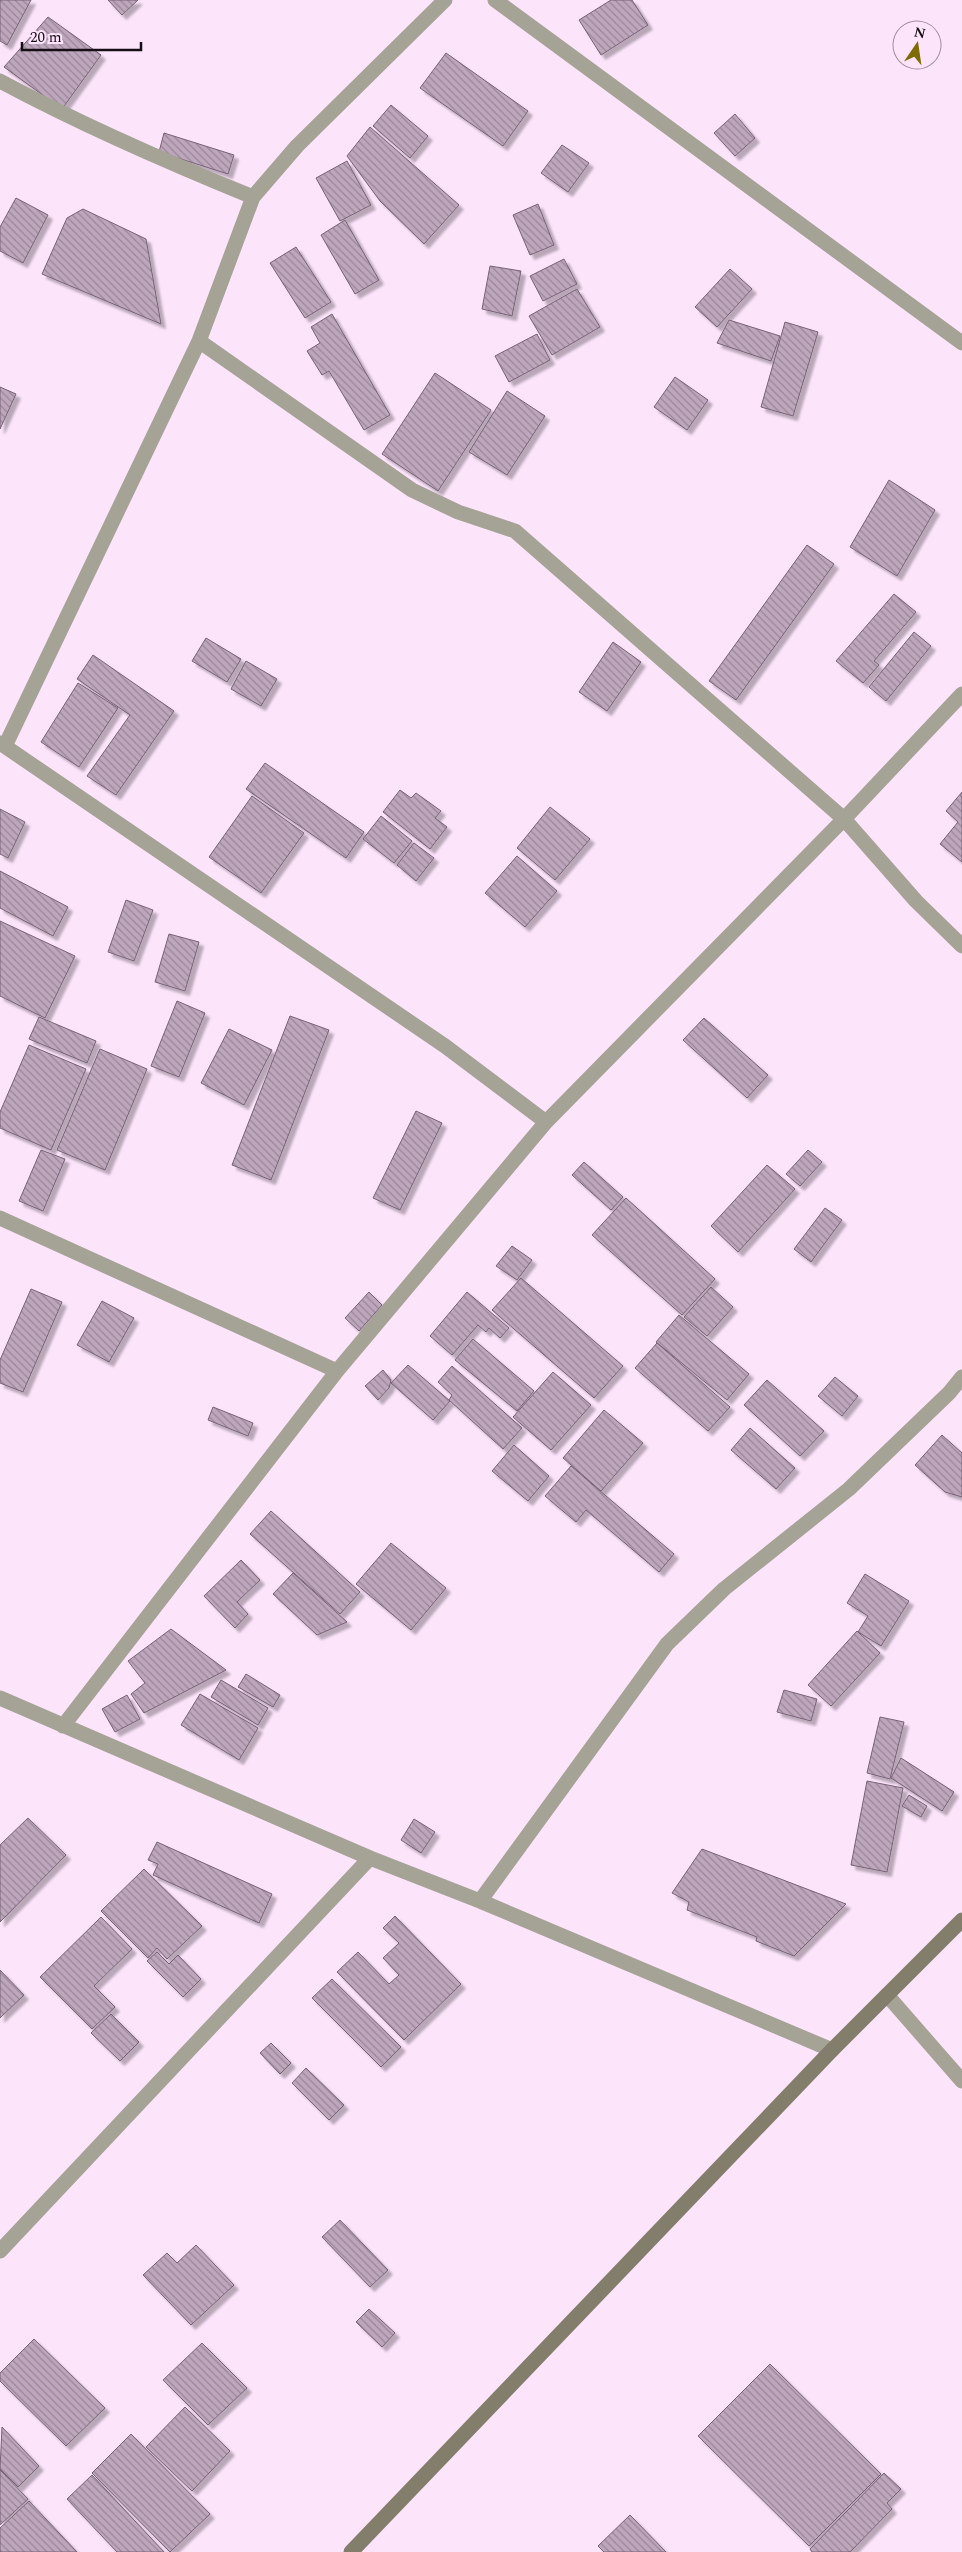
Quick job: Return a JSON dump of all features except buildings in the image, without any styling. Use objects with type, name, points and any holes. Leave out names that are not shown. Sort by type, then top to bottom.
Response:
[{"type":"street","points":[[446,0],[296,146],[253,197],[199,341],[3,744],[445,1046],[546,1122]]},
{"type":"street","points":[[495,0],[962,343]]},
{"type":"street","points":[[0,81],[45,105],[171,164],[253,197]]},
{"type":"street","points":[[199,341],[412,490],[458,512],[515,531],[844,820],[916,900],[962,946]]},
{"type":"street","points":[[63,1726],[337,1371],[546,1122],[844,820],[962,694]]},
{"type":"street","points":[[0,1218],[337,1371]]},
{"type":"street","points":[[480,1901],[667,1644],[724,1589],[848,1489],[949,1393],[962,1377]]},
{"type":"street","points":[[0,1698],[370,1858],[480,1901],[832,2050]]},
{"type":"street","points":[[0,2251],[370,1858]]},
{"type":"street","points":[[352,2552],[832,2050],[962,1920]]},
{"type":"street","points":[[887,1995],[962,2081]]}]
